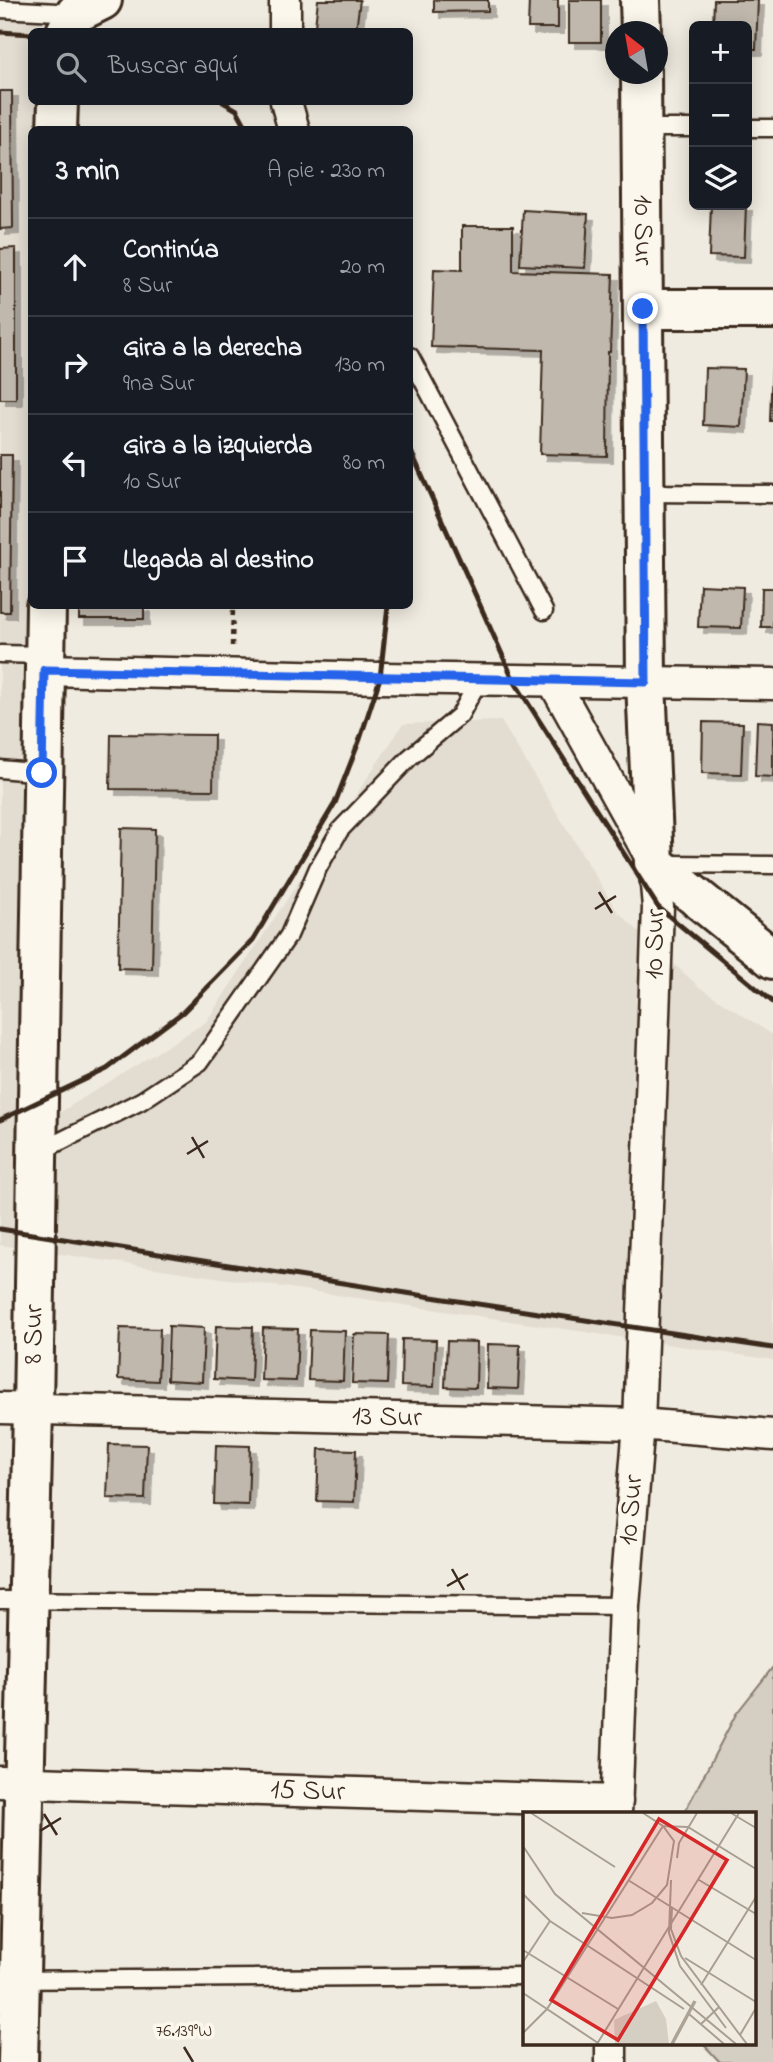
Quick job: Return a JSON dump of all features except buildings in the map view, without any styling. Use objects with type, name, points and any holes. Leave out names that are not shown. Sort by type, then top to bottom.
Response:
[{"type":"street","points":[[285,0],[285,28]]},
{"type":"street","points":[[640,0],[641,21]]},
{"type":"street","name":"10 Sur","points":[[616,1807],[624,1606],[639,1424],[658,907],[646,682],[641,84]]},
{"type":"street","points":[[57,126],[58,105]]},
{"type":"street","points":[[287,105],[293,126]]},
{"type":"street","points":[[643,309],[773,309]]},
{"type":"street","name":"8 Sur","points":[[18,2062],[10,1981],[17,1409],[37,1153],[46,609]]},
{"type":"street","points":[[45,663],[231,675],[773,684]]},
{"type":"street","points":[[553,681],[654,863],[773,959]]},
{"type":"street","name":"13 Sur","points":[[17,1409],[639,1424],[773,1435]]},
{"type":"street","name":"15 Sur","points":[[13,1782],[616,1807]]},
{"type":"street","points":[[611,2044],[611,2062]]},
{"type":"lane","points":[[0,9],[74,11]]},
{"type":"lane","points":[[642,128],[689,128]]},
{"type":"lane","points":[[752,128],[773,128]]},
{"type":"lane","points":[[413,362],[544,611]]},
{"type":"lane","points":[[645,494],[773,494]]},
{"type":"lane","points":[[0,654],[45,663]]},
{"type":"lane","points":[[37,1153],[141,1101],[200,1062],[289,935],[318,868],[340,830],[409,758],[460,715],[479,680]]},
{"type":"lane","points":[[0,769],[42,773]]},
{"type":"lane","points":[[654,863],[773,865]]},
{"type":"lane","points":[[15,1600],[624,1606]]},
{"type":"lane","points":[[10,1981],[523,1976]]},
{"type":"path","points":[[231,675],[233,609]]},
{"type":"shaded area","points":[[0,0],[49,0],[44,28],[28,28],[28,105],[38,105],[38,126],[28,126],[28,609],[32,609],[22,1136],[206,1022],[403,724],[501,721],[617,911],[699,987],[773,1035],[773,1360],[0,1245]]},
{"type":"shaded area","points":[[773,1667],[773,2062],[720,2062],[703,2044],[756,2044],[756,1812],[685,1812],[736,1714]]},
{"type":"railway","points":[[0,32],[28,34]]},
{"type":"railway","points":[[228,105],[237,110],[246,126]]},
{"type":"railway","points":[[413,456],[514,681],[658,907],[773,1002]]},
{"type":"railway","points":[[0,1120],[107,1069],[183,1012],[253,940],[335,803],[380,678],[388,609]]},
{"type":"railway","points":[[0,1229],[773,1348]]},
{"type":"route","points":[[42,773],[44,670],[646,682],[643,309]]}]
